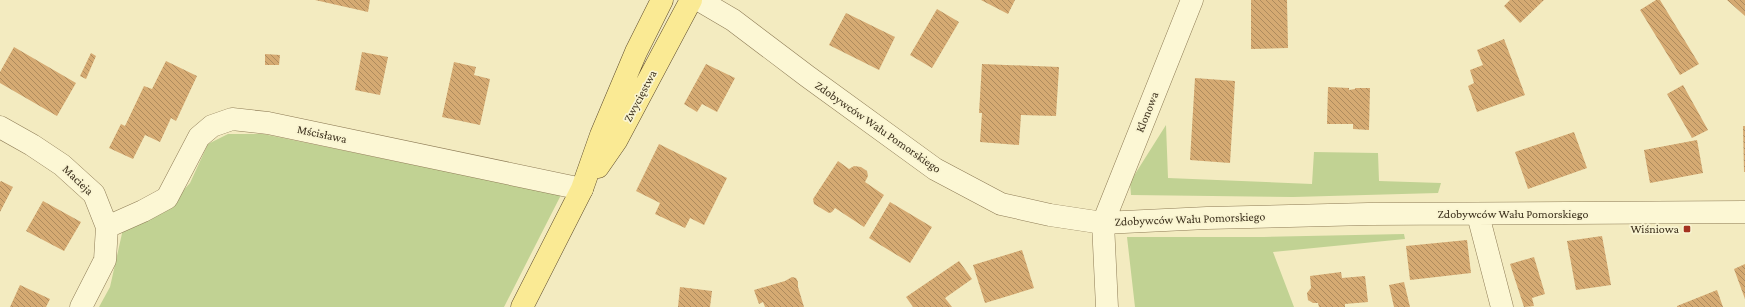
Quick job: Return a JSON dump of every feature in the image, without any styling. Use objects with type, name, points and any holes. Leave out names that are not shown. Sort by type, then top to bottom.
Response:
[{"type":"main road","name":"Zwycięstwa","points":[[522,307],[582,189],[636,52],[662,0]]},
{"type":"main road","name":"Zwycięstwa","points":[[582,189],[616,142],[691,0]]},
{"type":"street","name":"Zdobywców Wału Pomorskiego","points":[[699,0],[733,20],[935,170],[1001,204],[1050,215],[1103,223],[1222,217],[1368,214],[1478,215],[1745,212]]},
{"type":"street","name":"Klonowa","points":[[1103,223],[1192,0]]},
{"type":"street","name":"Mścisława","points":[[107,227],[143,211],[167,198],[199,136],[212,126],[232,119],[268,123],[582,189]]},
{"type":"street","name":"Macieja","points":[[0,128],[32,145],[62,165],[94,194],[107,227],[105,260],[81,307]]},
{"type":"street","points":[[1478,215],[1502,307]]},
{"type":"street","points":[[1103,223],[1107,307]]},
{"type":"green space","points":[[1166,125],[1168,178],[1312,184],[1314,152],[1378,153],[1379,181],[1441,183],[1438,193],[1293,197],[1131,195],[1130,182]]},
{"type":"green space","points":[[228,134],[263,134],[561,195],[504,307],[99,307],[110,287],[123,229],[163,213],[190,183],[208,144]]},
{"type":"green space","points":[[1404,234],[1405,239],[1273,252],[1294,307],[1135,307],[1127,237],[1264,237]]},
{"type":"building","points":[[315,0],[370,0],[368,12]]},
{"type":"building","points":[[981,0],[1015,0],[1008,14]]},
{"type":"building","points":[[1251,0],[1287,0],[1288,48],[1251,49]]},
{"type":"building","points":[[1510,0],[1544,0],[1520,23],[1504,6]]},
{"type":"building","points":[[1656,0],[1660,0],[1699,64],[1680,75],[1640,10]]},
{"type":"building","points":[[1727,0],[1745,0],[1745,16]]},
{"type":"building","points":[[937,9],[959,22],[932,68],[910,55]]},
{"type":"building","points":[[846,13],[895,37],[879,70],[829,45]]},
{"type":"building","points":[[1504,39],[1525,95],[1477,112],[1468,86],[1474,83],[1470,70],[1483,65],[1477,50]]},
{"type":"building","points":[[14,47],[76,83],[57,116],[0,83],[0,72]]},
{"type":"building","points":[[362,52],[388,57],[380,95],[355,90]]},
{"type":"building","points":[[91,53],[96,56],[86,79],[80,76]]},
{"type":"building","points":[[265,54],[280,55],[279,65],[265,65]]},
{"type":"building","points":[[166,61],[197,76],[176,121],[171,118],[160,142],[145,135],[133,159],[109,148],[121,124],[125,126],[144,86],[152,89]]},
{"type":"building","points":[[454,62],[476,67],[474,75],[490,79],[480,125],[442,117]]},
{"type":"building","points":[[706,64],[735,78],[717,112],[702,104],[697,112],[684,104]]},
{"type":"building","points":[[982,64],[1059,67],[1056,116],[1021,115],[1019,145],[980,142],[982,113],[979,113]]},
{"type":"building","points":[[1195,78],[1235,81],[1230,163],[1190,160]]},
{"type":"building","points":[[1683,85],[1708,130],[1692,138],[1667,94]]},
{"type":"building","points":[[1328,87],[1349,88],[1349,90],[1355,88],[1370,88],[1369,130],[1353,129],[1353,124],[1327,124]]},
{"type":"building","points":[[1743,126],[1745,126],[1745,172],[1744,172]]},
{"type":"building","points":[[1574,132],[1587,168],[1528,189],[1515,152]]},
{"type":"building","points":[[1697,140],[1703,173],[1650,183],[1644,150]]},
{"type":"building","points":[[659,144],[727,178],[704,225],[690,218],[685,228],[655,214],[660,203],[636,191]]},
{"type":"building","points":[[838,161],[849,169],[854,166],[861,167],[867,171],[868,176],[865,182],[884,195],[864,227],[835,208],[829,213],[814,204],[813,199]]},
{"type":"building","points":[[1,181],[13,187],[0,212],[0,182]]},
{"type":"building","points":[[43,201],[81,222],[64,251],[26,231]]},
{"type":"building","points":[[890,202],[932,227],[910,263],[869,238]]},
{"type":"building","points":[[1602,236],[1611,285],[1576,290],[1567,241]]},
{"type":"building","points":[[1467,240],[1471,273],[1410,280],[1406,246]]},
{"type":"building","points":[[1022,250],[1034,288],[985,303],[973,265]]},
{"type":"building","points":[[1534,257],[1545,294],[1532,298],[1534,306],[1524,307],[1510,264]]},
{"type":"building","points":[[959,261],[972,279],[945,298],[952,307],[913,307],[906,297]]},
{"type":"building","points":[[1745,264],[1745,299],[1734,269]]},
{"type":"building","points":[[1341,272],[1342,278],[1365,276],[1368,302],[1345,304],[1345,307],[1319,307],[1318,303],[1313,303],[1308,300],[1307,293],[1311,288],[1310,276]]},
{"type":"building","points":[[792,277],[796,278],[798,282],[804,307],[765,307],[763,302],[759,304],[754,290],[785,281]]},
{"type":"building","points":[[1404,282],[1410,307],[1394,307],[1389,285]]},
{"type":"building","points":[[20,285],[50,299],[46,307],[10,307]]},
{"type":"building","points":[[680,287],[712,291],[710,307],[678,307]]},
{"type":"building","points":[[1717,290],[1723,307],[1677,307],[1677,306]]},
{"type":"place","name":"Wiśniowa","points":[[1687,229]]}]
